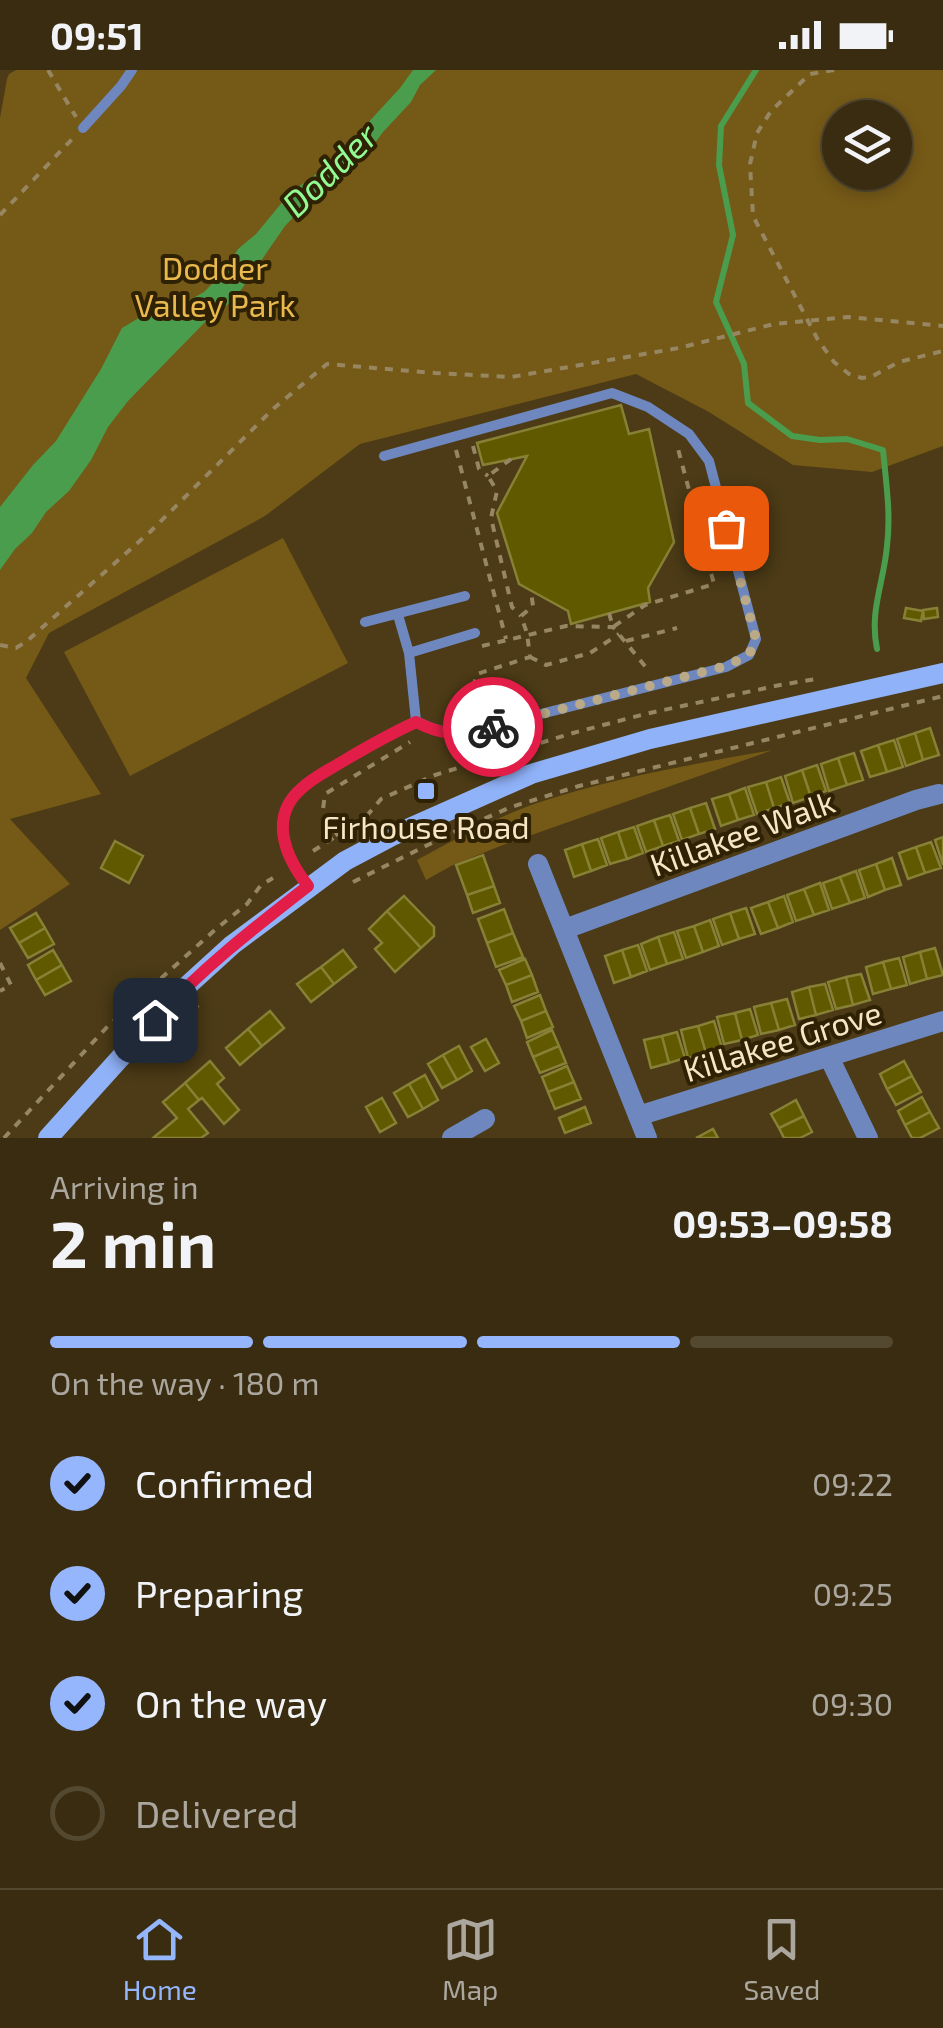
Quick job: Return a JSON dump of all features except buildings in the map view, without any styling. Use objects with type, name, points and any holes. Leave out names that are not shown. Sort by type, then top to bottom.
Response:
[{"type":"main road","points":[[48,1138],[176,996],[232,945],[308,886],[394,835],[530,774],[650,739],[943,673]]},
{"type":"street","name":"Killakee Walk","points":[[565,929],[939,794]]},
{"type":"street","points":[[538,864],[647,1138]]},
{"type":"street","name":"Killakee Grove","points":[[638,1116],[943,1022]]},
{"type":"street","points":[[829,1057],[868,1138]]},
{"type":"street","points":[[452,1138],[485,1119]]},
{"type":"lane","points":[[82,128],[132,70]]},
{"type":"lane","points":[[384,456],[612,393],[648,408],[688,434],[708,461],[756,639],[749,655],[726,666],[486,728],[455,734],[433,731],[416,722]]},
{"type":"lane","points":[[366,622],[465,596]]},
{"type":"lane","points":[[398,615],[409,654],[416,722]]},
{"type":"lane","points":[[409,654],[475,634]]},
{"type":"lane","points":[[308,886],[293,866],[282,832],[284,814],[298,790],[384,736],[416,722]]},
{"type":"path","points":[[0,214],[82,128],[48,70]]},
{"type":"path","points":[[834,70],[810,74],[770,111],[757,132],[750,164],[753,216],[818,340],[849,374],[872,378],[900,362],[943,351]]},
{"type":"path","points":[[2,646],[16,648],[27,642],[151,531],[274,409],[327,364],[511,377],[706,342],[774,324],[848,317],[943,326]]},
{"type":"path","points":[[468,649],[566,626],[613,626],[645,605],[714,584],[674,436]]},
{"type":"path","points":[[472,441],[479,470],[497,491],[491,518],[512,607],[521,616],[530,656]]},
{"type":"path","points":[[455,446],[506,639]]},
{"type":"path","points":[[488,476],[511,459]]},
{"type":"path","points":[[521,616],[533,606],[531,592]]},
{"type":"path","points":[[609,613],[613,626],[648,667]]},
{"type":"path","points":[[626,641],[677,628]]},
{"type":"path","points":[[338,836],[323,809],[325,794],[441,724],[464,719],[477,674],[530,656],[546,665],[590,653],[619,634]]},
{"type":"path","points":[[313,851],[366,818],[381,799],[436,775],[645,714],[819,679]]},
{"type":"path","points":[[343,887],[462,828],[542,797],[943,696]]},
{"type":"path","points":[[4,1138],[109,1025],[272,878]]},
{"type":"path","points":[[0,963],[11,985],[0,991]]},
{"type":"path","points":[[166,1039],[202,1001]]},
{"type":"green space","name":"Dodder Valley Park","points":[[16,70],[943,70],[943,446],[872,472],[793,465],[709,412],[636,374],[360,444],[265,516],[49,633],[26,678],[101,794],[10,819],[70,884],[0,930],[0,118],[7,79]]},
{"type":"green space","points":[[283,538],[348,663],[130,776],[64,652]]},
{"type":"green space","points":[[773,750],[503,845],[426,880],[417,860],[504,816],[563,795],[653,772]]},
{"type":"water","name":"Dodder","points":[[413,70],[436,70],[369,151],[346,167],[285,226],[234,300],[208,319],[128,401],[69,491],[46,512],[0,570],[0,507],[56,441],[122,328],[149,312],[175,308],[204,292],[289,194],[331,163]]},
{"type":"waterway","points":[[756,70],[721,126],[719,165],[733,235],[716,302],[744,364],[748,403],[792,436],[847,439],[883,450],[888,522],[876,609],[877,649]]},
{"type":"way so far","points":[[493,727],[726,666],[749,655],[756,639],[726,528]]},
{"type":"place","name":"Firhouse Road","points":[[426,791]]},
{"type":"route","points":[[155,1020],[232,945],[308,886],[293,866],[282,832],[284,814],[298,790],[384,736],[416,722],[433,731],[455,734],[493,727]]}]
